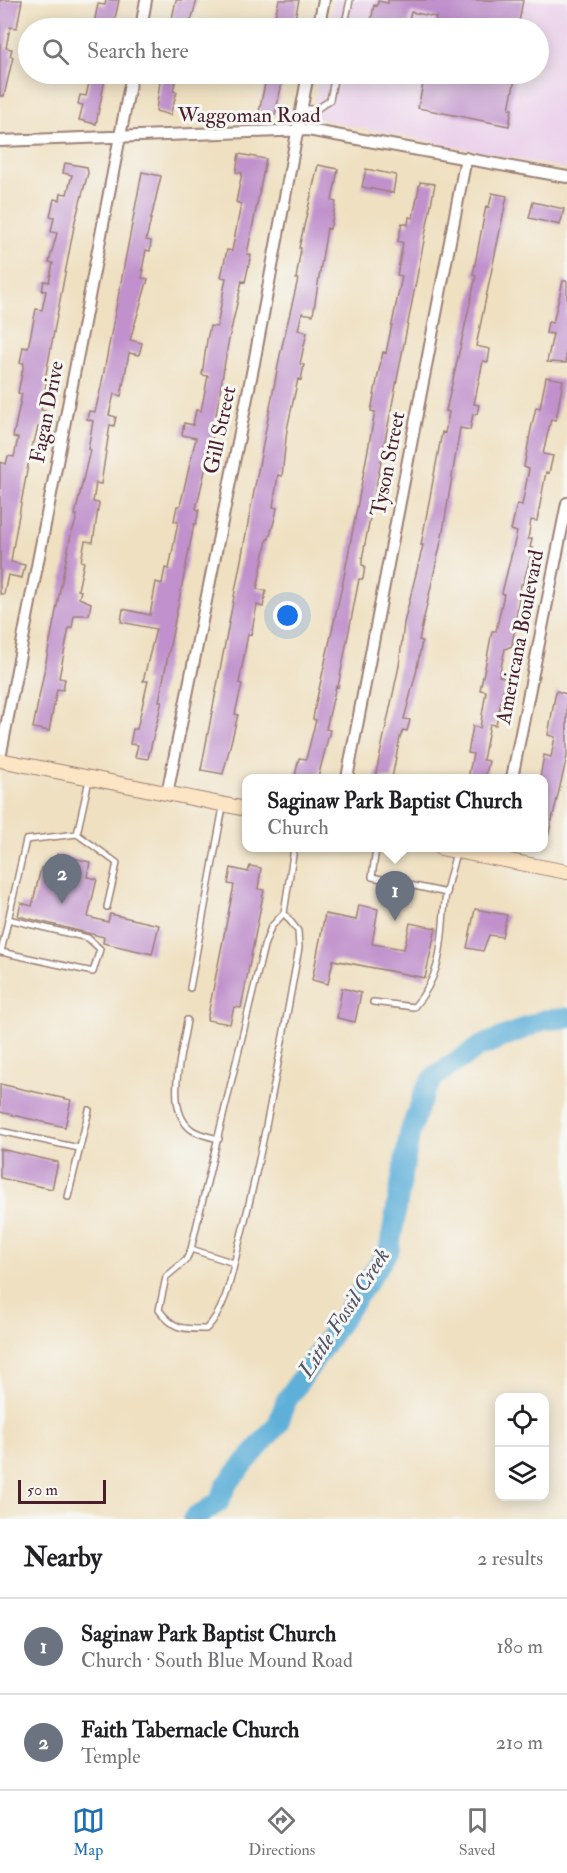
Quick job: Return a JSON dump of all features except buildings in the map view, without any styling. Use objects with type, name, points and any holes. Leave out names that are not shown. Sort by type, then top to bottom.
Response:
[{"type":"main road","points":[[0,759],[242,808]]},
{"type":"main road","points":[[497,853],[567,872]]},
{"type":"street","points":[[143,18],[146,0]]},
{"type":"street","points":[[320,18],[324,0]]},
{"type":"street","name":"Fagan Drive","points":[[0,759],[130,84]]},
{"type":"street","name":"Gill Street","points":[[167,794],[254,363],[306,84]]},
{"type":"street","name":"Waggoman Road","points":[[0,141],[308,130],[567,177]]},
{"type":"street","name":"Tyson Street","points":[[348,774],[466,158]]},
{"type":"street","name":"Americana Boulevard","points":[[513,774],[567,503]]},
{"type":"lane","points":[[346,18],[350,0]]},
{"type":"lane","points":[[300,109],[317,110],[330,100],[333,84]]},
{"type":"lane","points":[[77,834],[90,778]]},
{"type":"lane","points":[[190,988],[224,805]]},
{"type":"lane","points":[[8,920],[88,938],[100,949],[93,972],[1,952],[8,920],[26,840],[77,834],[117,862],[107,907]]},
{"type":"lane","points":[[284,913],[298,931],[299,948],[261,1159],[226,1296],[215,1320],[206,1329],[184,1329],[169,1323],[159,1310],[166,1277],[186,1260],[191,1249],[264,946],[271,927],[284,913],[293,852]]},
{"type":"lane","points":[[375,852],[372,877],[447,893]]},
{"type":"lane","points":[[373,1002],[405,1008],[414,1007],[426,994],[438,970],[445,933],[447,893],[456,852]]},
{"type":"lane","points":[[187,1020],[176,1096],[177,1109],[190,1128],[219,1139]]},
{"type":"lane","points":[[68,1197],[88,1110]]},
{"type":"lane","points":[[0,1131],[79,1148]]},
{"type":"lane","points":[[191,1249],[234,1263]]},
{"type":"shaded area","points":[[334,0],[567,0],[567,169],[311,118],[318,84],[549,84],[549,18],[331,18]]},
{"type":"waterway","name":"Little Fossil Creek","points":[[193,1519],[219,1502],[227,1484],[278,1424],[286,1401],[389,1250],[410,1132],[425,1091],[435,1076],[479,1047],[544,1020],[567,1018]]},
{"type":"place","name":"Faith Tabernacle Church","points":[[62,904]]},
{"type":"place","name":"Saginaw Park Baptist Church","points":[[395,921]]}]
